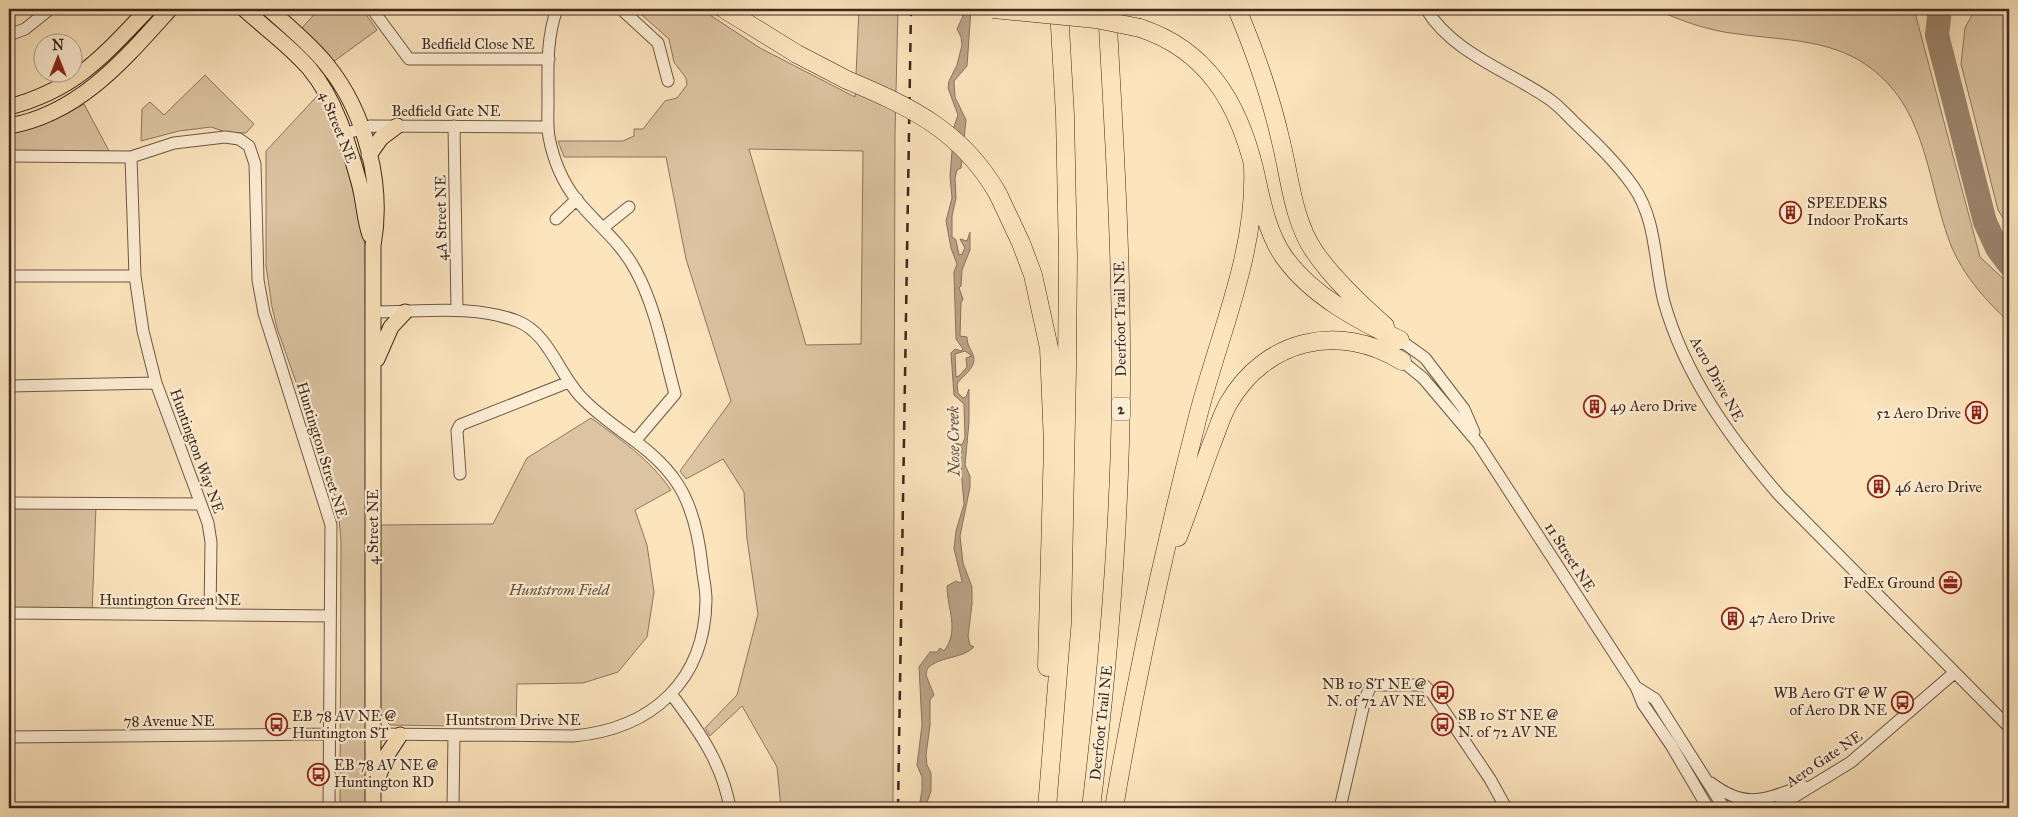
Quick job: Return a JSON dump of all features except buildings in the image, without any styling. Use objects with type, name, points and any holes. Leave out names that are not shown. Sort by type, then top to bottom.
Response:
[{"type":"highway","points":[[724,9],[797,54],[847,80],[901,103],[946,131],[978,163],[998,194],[1022,243],[1033,275],[1045,323],[1051,372],[1054,444],[1043,769],[1047,808]]},
{"type":"highway","points":[[993,9],[1096,19],[1140,28],[1180,48],[1205,69],[1220,85],[1230,100],[1246,138],[1269,226],[1284,256],[1308,285],[1360,321],[1400,340]]},
{"type":"highway","points":[[1047,808],[1062,624],[1067,377],[1068,228],[1065,114],[1059,9]]},
{"type":"highway","name":"Deerfoot Trail NE","points":[[1092,808],[1116,558],[1121,386],[1117,204],[1108,9]]},
{"type":"highway","points":[[1236,9],[1257,58],[1281,141],[1303,229],[1314,251],[1330,272],[1363,307],[1400,340]]},
{"type":"highway","points":[[1114,808],[1149,626],[1203,398],[1248,242],[1254,201],[1253,166]]},
{"type":"highway","points":[[1149,626],[1175,546],[1218,427],[1234,394],[1251,374],[1268,360],[1290,348],[1328,339],[1367,344],[1402,361]]},
{"type":"main road","points":[[9,107],[52,93],[76,78],[95,64],[148,9]]},
{"type":"main road","name":"4 Street NE","points":[[244,9],[308,67],[319,82],[344,134],[360,186],[373,246]]},
{"type":"main road","name":"4 Street NE","points":[[269,9],[308,44],[327,66],[353,108],[369,155],[376,200],[376,227],[373,246],[375,312],[373,367],[373,801]]},
{"type":"main road","points":[[9,126],[51,113],[73,102],[101,82],[170,10]]},
{"type":"main road","points":[[369,155],[381,138],[397,126]]},
{"type":"main road","points":[[373,367],[391,327],[405,312]]},
{"type":"main road","points":[[373,801],[385,758],[400,735]]},
{"type":"street","points":[[9,34],[25,29],[50,9]]},
{"type":"street","name":"Bedfield Close NE","points":[[372,9],[409,59],[548,59]]},
{"type":"street","name":"Bedfield Close NE","points":[[557,9],[550,35],[548,59],[548,127],[556,161],[566,183],[577,199],[625,252],[637,272],[652,312],[674,394],[636,440]]},
{"type":"street","points":[[621,9],[658,43],[668,81]]},
{"type":"street","name":"Aero Drive NE","points":[[1426,9],[1434,22],[1456,43],[1476,57],[1551,100],[1618,166],[1634,187],[1643,204],[1655,246],[1664,302],[1674,332],[1689,365],[1713,409],[1746,456],[1779,495],[1868,582],[1954,673],[2009,727]]},
{"type":"street","name":"Bedfield Gate NE","points":[[344,134],[361,128],[397,126],[548,127]]},
{"type":"street","name":"4A Street NE","points":[[454,126],[457,310]]},
{"type":"street","name":"Huntington Street NE","points":[[132,157],[174,143],[225,137],[239,139],[249,146],[255,164],[258,280],[264,313],[331,525],[328,734],[330,808]]},
{"type":"street","points":[[9,156],[132,157],[135,276],[143,331],[156,383]]},
{"type":"street","points":[[556,219],[577,199]]},
{"type":"street","points":[[604,227],[629,207]]},
{"type":"street","points":[[9,276],[135,276]]},
{"type":"street","name":"Huntstrom Drive NE","points":[[374,734],[574,736],[596,734],[618,728],[643,716],[672,695],[684,677],[703,628],[706,599],[701,554],[693,516],[684,494],[676,481],[636,440],[603,419],[580,396],[537,332],[518,321],[490,314],[457,310],[375,312]]},
{"type":"street","name":"11 Street NE","points":[[1400,340],[1425,358],[1464,409],[1478,443]]},
{"type":"street","name":"11 Street NE","points":[[1402,361],[1423,378],[1478,443],[1636,687],[1643,704],[1671,745],[1708,808]]},
{"type":"street","points":[[460,474],[456,431],[460,425],[569,382]]},
{"type":"street","name":"Huntington Way NE","points":[[9,386],[156,383],[199,504],[208,523],[211,542],[210,615]]},
{"type":"street","points":[[9,503],[199,504]]},
{"type":"street","name":"Huntington Green NE","points":[[9,613],[330,616]]},
{"type":"street","name":"Aero Gate NE","points":[[1776,808],[1784,805],[1828,776],[1880,739],[1954,673]]},
{"type":"street","points":[[1340,808],[1365,699],[1370,685],[1424,685],[1432,693],[1488,776],[1506,808]]},
{"type":"street","name":"11 Street NE","points":[[1636,687],[1655,699],[1724,808]]},
{"type":"street","points":[[672,695],[703,736],[718,763],[728,808]]},
{"type":"street","name":"78 Avenue NE","points":[[9,737],[328,734]]},
{"type":"street","points":[[453,808],[454,735]]},
{"type":"street","points":[[1706,778],[1728,795],[1743,800],[1767,798],[1828,776]]},
{"type":"green space","points":[[319,9],[362,9],[377,30],[333,62],[302,28]]},
{"type":"green space","points":[[635,9],[701,9],[760,48],[855,97],[859,9],[898,9],[895,133],[893,808],[781,808],[777,767],[742,706],[710,736],[705,728],[737,695],[758,614],[747,539],[744,492],[723,459],[686,479],[680,471],[731,401],[686,259],[666,157],[564,157],[558,141],[623,141],[634,136],[634,129],[643,129],[665,101],[677,98],[687,85],[686,78],[674,62],[669,39]],"holes":[[[749,149],[863,151],[861,344],[806,345]]]},
{"type":"green space","points":[[1655,9],[1914,9],[1980,257],[2009,284],[2009,322],[1977,288],[1957,258],[1943,223],[1923,148],[1914,124],[1902,102],[1886,82],[1865,64],[1836,50],[1804,42],[1716,31]]},
{"type":"green space","points":[[1975,9],[2009,9],[2009,228],[1998,210],[1961,64],[1965,28]]},
{"type":"green space","points":[[205,75],[254,124],[246,133],[226,132],[211,127],[179,131],[141,141],[142,109],[150,102],[164,115]]},
{"type":"green space","points":[[318,95],[334,131],[347,169],[365,246],[368,808],[340,808],[341,541],[338,508],[330,479],[277,328],[266,266],[266,151]]},
{"type":"green space","points":[[84,104],[109,151],[9,152],[9,134],[48,122]]},
{"type":"green space","name":"Huntstrom Field","points":[[591,418],[644,459],[671,490],[635,510],[647,545],[654,592],[647,637],[618,672],[583,683],[517,684],[516,727],[390,725],[380,715],[380,525],[493,524],[527,458]]},
{"type":"green space","points":[[9,503],[96,505],[92,615],[9,613]]},
{"type":"shaded area","points":[[958,9],[971,9],[967,66],[954,81],[955,97],[966,120],[961,168],[957,170],[955,178],[956,198],[952,216],[952,237],[956,240],[959,255],[962,254],[965,248],[960,239],[967,241],[970,232],[970,250],[962,270],[961,286],[959,288],[963,299],[961,303],[960,336],[967,337],[974,359],[971,367],[957,384],[958,393],[963,398],[966,397],[969,389],[969,422],[965,465],[970,476],[970,487],[960,536],[963,563],[972,587],[968,636],[970,645],[974,647],[964,654],[937,662],[927,669],[926,675],[934,695],[930,700],[930,725],[926,755],[927,765],[931,773],[931,791],[925,808],[919,808],[922,777],[917,765],[922,725],[919,667],[930,652],[937,652],[940,648],[944,651],[949,643],[952,619],[947,586],[956,581],[960,583],[962,581],[954,549],[956,531],[964,504],[960,457],[962,448],[953,442],[962,445],[965,438],[964,404],[954,395],[951,353],[955,349],[961,351],[963,349],[956,339],[954,272],[957,264],[951,248],[946,221],[952,198],[950,176],[954,127],[958,115],[948,88],[962,45],[957,29],[963,16]],"holes":[[[965,351],[972,356],[966,358],[967,367],[956,377],[955,354]]]},
{"type":"taxiway","points":[[1940,9],[1937,35],[1985,222],[1997,248],[2009,264]]},
{"type":"railway","points":[[898,808],[911,9]]},
{"type":"place","name":"SPEEDERS Indoor ProKarts","points":[[1791,212]]},
{"type":"place","name":"49 Aero Drive","points":[[1594,406]]},
{"type":"place","name":"52 Aero Drive","points":[[1977,413]]},
{"type":"place","name":"46 Aero Drive","points":[[1879,487]]},
{"type":"place","name":"FedEx Ground","points":[[1951,583]]},
{"type":"place","name":"47 Aero Drive","points":[[1733,618]]},
{"type":"place","name":"NB 10 ST NE @ N. of 72 AV NE","points":[[1442,693]]},
{"type":"place","name":"WB Aero GT @ W of Aero DR NE","points":[[1903,702]]},
{"type":"place","name":"SB 10 ST NE @ N. of 72 AV NE","points":[[1442,724]]},
{"type":"place","name":"EB 78 AV NE @ Huntington ST","points":[[276,725]]},
{"type":"place","name":"EB 78 AV NE @ Huntington RD","points":[[318,774]]},
{"type":"water label","name":"Nose Creek","points":[[953,441]]}]
